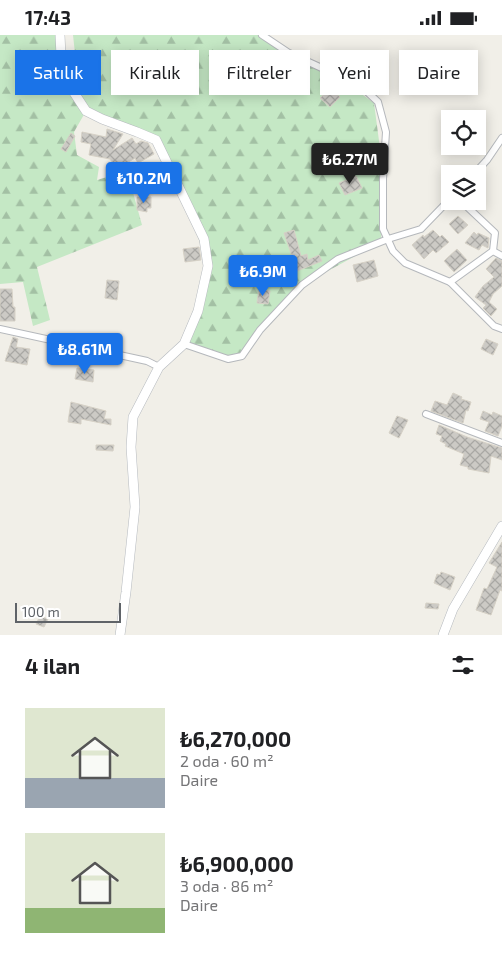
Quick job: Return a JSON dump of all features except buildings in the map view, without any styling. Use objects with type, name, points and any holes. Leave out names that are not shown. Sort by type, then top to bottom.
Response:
[{"type":"street","points":[[60,35],[61,56],[71,88],[86,111],[156,140],[204,239],[208,266],[198,311],[184,344],[160,367],[133,417],[131,447],[135,507],[120,635]]},
{"type":"street","points":[[262,35],[289,53],[361,86],[378,102],[386,132],[383,179],[383,229],[393,251],[405,263],[450,282],[494,326],[502,329]]},
{"type":"street","points":[[482,165],[502,138]]},
{"type":"street","points":[[184,344],[228,359],[242,356],[260,330],[302,285],[338,259],[388,239],[421,229],[441,208]]},
{"type":"street","points":[[450,282],[493,251],[495,233],[471,210]]},
{"type":"street","points":[[493,251],[502,257]]},
{"type":"street","points":[[0,329],[147,361],[160,367]]},
{"type":"street","points":[[426,414],[502,443]]},
{"type":"street","points":[[444,635],[454,609],[502,526]]},
{"type":"green space","points":[[0,35],[60,35],[61,50],[15,50],[15,95],[78,95],[80,100],[79,95],[101,95],[101,50],[75,50],[73,35],[262,35],[291,50],[209,50],[209,95],[310,95],[310,60],[320,65],[320,95],[363,95],[374,103],[383,171],[381,242],[302,285],[236,358],[184,344],[208,266],[184,196],[156,140],[86,111],[74,132],[77,155],[99,167],[97,180],[127,171],[142,225],[37,267],[50,320],[33,326],[23,282],[0,284]]}]
